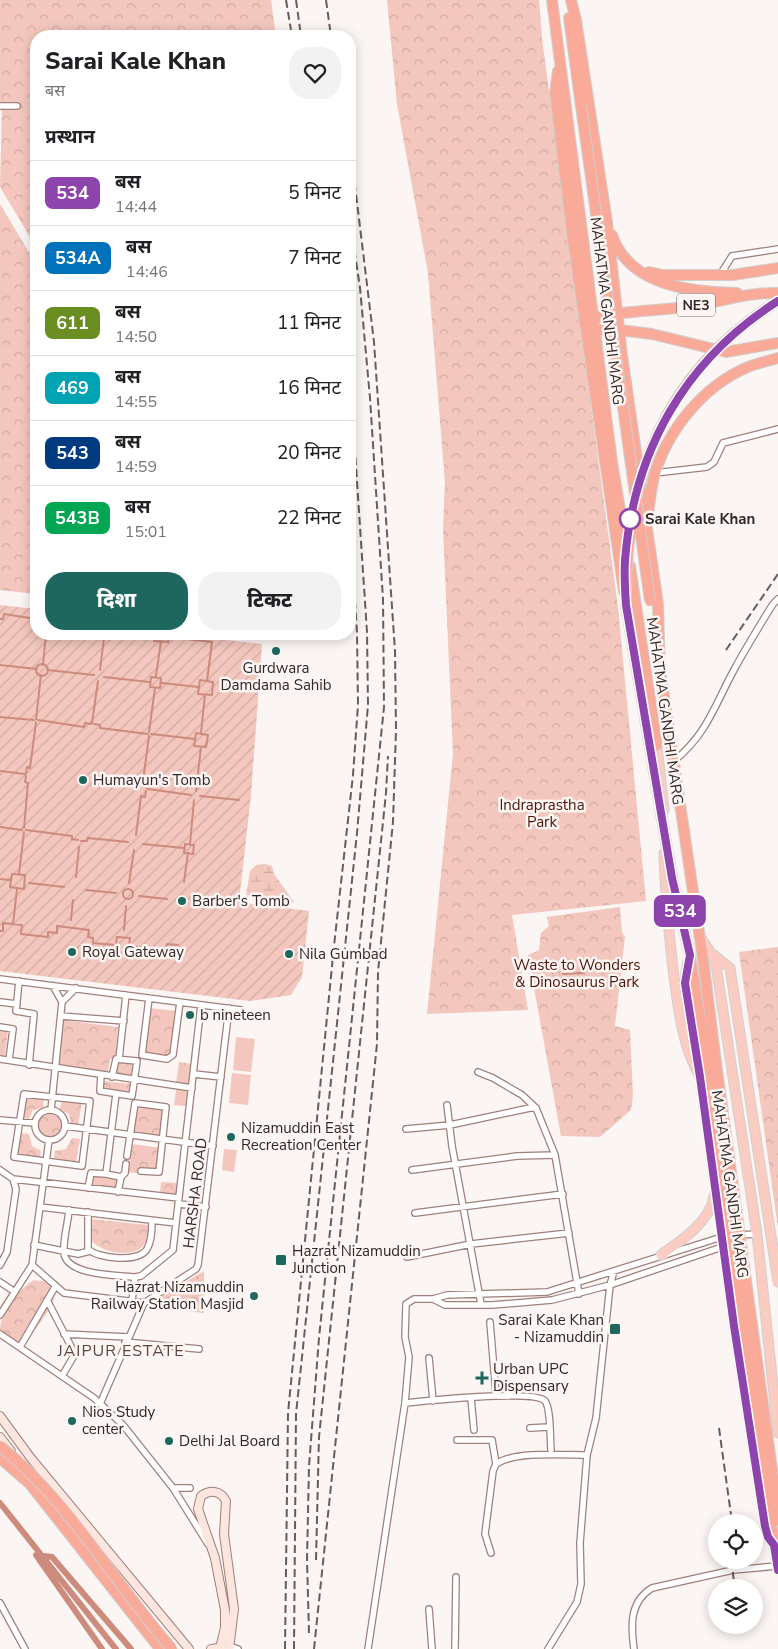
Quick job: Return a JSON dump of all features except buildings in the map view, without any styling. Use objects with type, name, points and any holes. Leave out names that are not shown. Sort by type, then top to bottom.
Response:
[{"type":"highway","name":"MAHATMA GANDHI MARG","points":[[552,0],[612,462],[657,745]]},
{"type":"highway","points":[[569,0],[571,39],[660,674]]},
{"type":"highway","points":[[569,0],[607,222],[658,604],[660,674]]},
{"type":"highway","points":[[560,60],[555,93],[572,233],[626,605],[672,878],[706,1020]]},
{"type":"highway","points":[[607,222],[615,244],[626,259],[641,271],[674,288],[710,293],[758,294]]},
{"type":"highway","points":[[585,253],[598,251],[610,245]]},
{"type":"highway","points":[[641,271],[663,275],[720,275],[778,268]]},
{"type":"highway","name":"NE3","points":[[618,312],[692,306],[758,294],[778,293]]},
{"type":"highway","points":[[626,605],[625,561],[629,524],[638,487],[665,419],[678,396],[702,364],[726,340],[778,301]]},
{"type":"highway","points":[[594,318],[618,312]]},
{"type":"highway","points":[[595,330],[620,330],[652,334],[726,352],[778,342]]},
{"type":"highway","points":[[647,527],[655,472],[668,443],[691,407],[718,386],[748,368],[778,358]]},
{"type":"highway","name":"MAHATMA GANDHI MARG","points":[[660,674],[699,935]]},
{"type":"highway","points":[[699,935],[706,1020],[770,1484],[774,1545]]},
{"type":"highway","points":[[690,955],[685,983],[700,1077]]},
{"type":"highway","points":[[0,1446],[21,1463],[54,1499],[172,1649]]},
{"type":"highway","points":[[0,1458],[30,1484],[162,1649]]},
{"type":"highway","points":[[770,1484],[778,1520]]},
{"type":"main road","name":"MAHATMA GANDHI MARG","points":[[657,745],[664,793],[665,909],[682,1036],[690,1059],[700,1077],[734,1326],[765,1526],[768,1537],[774,1545],[778,1568]]},
{"type":"main road","name":"MAHATMA GANDHI MARG","points":[[699,935],[714,955],[757,1234],[778,1433]]},
{"type":"main road","points":[[714,955],[730,968],[774,1234],[778,1282]]},
{"type":"main road","points":[[711,1156],[745,1151]]},
{"type":"main road","points":[[661,1255],[681,1241],[700,1223],[710,1210],[715,1188]]},
{"type":"main road","points":[[734,1326],[767,1322]]},
{"type":"street","points":[[0,106],[17,106]]},
{"type":"street","points":[[720,275],[732,256],[778,249]]},
{"type":"street","points":[[655,472],[707,467],[714,462],[723,443],[778,429]]},
{"type":"street","points":[[674,761],[691,747],[704,729],[735,669],[772,604],[778,599]]},
{"type":"street","points":[[0,979],[241,1010]]},
{"type":"street","points":[[19,981],[16,1010],[34,1014],[29,1065]]},
{"type":"street","points":[[51,1110],[62,1002],[53,986]]},
{"type":"street","points":[[62,1002],[76,988]]},
{"type":"street","points":[[112,1077],[116,1059],[119,1059],[126,995]]},
{"type":"street","points":[[101,1075],[100,1091],[133,1096],[137,1062],[144,1056],[149,998]]},
{"type":"street","points":[[0,1002],[17,1004]]},
{"type":"street","points":[[144,1056],[167,1059],[172,1057],[180,1002]]},
{"type":"street","points":[[69,1210],[64,1252],[66,1260],[81,1270],[141,1276],[173,1250],[201,1005]]},
{"type":"street","name":"HARSHA ROAD","points":[[144,1302],[196,1269],[206,1207],[229,1008]]},
{"type":"street","points":[[61,1016],[124,1021]]},
{"type":"street","points":[[0,1026],[13,1029],[9,1060]]},
{"type":"street","points":[[0,1059],[55,1069],[192,1088]]},
{"type":"street","points":[[119,1059],[137,1062]]},
{"type":"street","points":[[478,1072],[494,1078],[522,1095],[536,1108],[555,1155],[579,1294]]},
{"type":"street","points":[[194,1074],[221,1077]]},
{"type":"street","points":[[24,1094],[52,1096],[90,1101],[82,1166],[14,1157],[24,1094]]},
{"type":"street","points":[[108,1175],[116,1094]]},
{"type":"street","points":[[128,1156],[134,1105],[137,1103],[167,1108],[159,1173],[141,1171]]},
{"type":"street","points":[[447,1105],[456,1164],[465,1205],[478,1294],[482,1304]]},
{"type":"street","points":[[406,1129],[450,1125],[536,1108]]},
{"type":"street","points":[[51,1110],[60,1113],[65,1126],[58,1138],[48,1140],[37,1133],[35,1124],[42,1112],[51,1110]]},
{"type":"street","points":[[0,1120],[35,1124]]},
{"type":"street","points":[[65,1126],[213,1146]]},
{"type":"street","points":[[0,1316],[32,1265],[48,1140]]},
{"type":"street","points":[[412,1170],[517,1156],[555,1155]]},
{"type":"street","points":[[108,1175],[111,1162]]},
{"type":"street","points":[[118,1192],[121,1177],[125,1173],[126,1164]]},
{"type":"street","points":[[0,1170],[13,1179],[118,1192],[206,1207]]},
{"type":"street","points":[[88,1188],[91,1173],[121,1177]]},
{"type":"street","points":[[0,1265],[7,1252],[16,1189],[13,1179]]},
{"type":"street","points":[[415,1213],[465,1205],[563,1194]]},
{"type":"street","points":[[40,1206],[152,1221],[176,1222]]},
{"type":"street","points":[[88,1212],[86,1246],[90,1251]]},
{"type":"street","points":[[34,1245],[78,1254],[90,1251],[105,1256],[135,1257],[147,1248],[152,1221]]},
{"type":"street","points":[[407,1257],[471,1244],[569,1233]]},
{"type":"street","points":[[368,1649],[404,1403],[409,1357],[406,1337],[406,1304],[414,1299],[433,1299],[442,1295],[536,1294],[578,1283],[722,1236],[757,1234]]},
{"type":"street","points":[[433,1299],[445,1305],[539,1303],[610,1285],[757,1234]]},
{"type":"street","points":[[32,1265],[61,1291],[71,1294],[144,1302],[100,1404]]},
{"type":"street","points":[[548,1649],[554,1636],[577,1602],[581,1584],[580,1543],[587,1455],[596,1418],[610,1285],[614,1271]]},
{"type":"street","points":[[132,1301],[136,1277]]},
{"type":"street","points":[[0,1282],[15,1292]]},
{"type":"street","points":[[20,1347],[48,1302],[55,1287]]},
{"type":"street","points":[[48,1302],[76,1354],[62,1376]]},
{"type":"street","points":[[490,1322],[496,1395]]},
{"type":"street","points":[[0,1334],[100,1404],[123,1425],[173,1488],[213,1551]]},
{"type":"street","points":[[64,1334],[199,1349]]},
{"type":"street","points":[[429,1358],[433,1401]]},
{"type":"street","points":[[404,1403],[496,1395],[534,1395],[545,1400],[551,1450]]},
{"type":"street","points":[[471,1398],[474,1430]]},
{"type":"street","points":[[0,1416],[30,1457],[189,1649]]},
{"type":"street","points":[[530,1428],[549,1427]]},
{"type":"street","points":[[0,1437],[162,1649]]},
{"type":"street","points":[[457,1440],[492,1440],[496,1464],[493,1471],[485,1534],[491,1553]]},
{"type":"street","points":[[496,1464],[508,1459],[548,1455],[587,1455]]},
{"type":"street","points":[[173,1488],[190,1488]]},
{"type":"street","points":[[207,1492],[218,1492],[226,1501],[224,1534],[234,1609],[229,1648],[226,1616],[213,1551],[198,1506],[200,1498],[207,1492]]},
{"type":"street","points":[[634,1649],[631,1627],[634,1611],[641,1597],[652,1588],[733,1570],[778,1568]]},
{"type":"street","points":[[455,1649],[456,1577]]},
{"type":"street","points":[[0,1603],[25,1649]]},
{"type":"street","points":[[429,1609],[432,1649]]},
{"type":"street","points":[[210,1649],[229,1648]]},
{"type":"green space","points":[[0,0],[271,0],[275,30],[30,30],[30,237],[0,187],[2,105],[0,105]]},
{"type":"green space","name":"Indraprastha Park","points":[[387,0],[539,0],[542,38],[618,607],[646,901],[512,915],[528,1010],[427,1014],[453,754],[443,529],[445,483],[428,273],[397,104]]},
{"type":"green space","points":[[0,204],[30,254],[30,593],[0,590]]},
{"type":"green space","points":[[0,605],[30,608],[30,640],[225,640],[262,644],[251,795],[239,902],[309,911],[302,977],[291,995],[250,1001],[0,971]]},
{"type":"green space","points":[[265,864],[272,866],[274,874],[294,902],[246,895],[250,871],[256,865]]},
{"type":"green space","name":"Waste to Wonders & Dinosaurus Park","points":[[620,907],[622,932],[625,937],[615,1026],[630,1030],[633,1096],[631,1110],[600,1137],[561,1136],[528,955],[539,950],[541,933],[549,926],[547,917]]},
{"type":"green space","points":[[778,947],[778,1228],[739,952]]},
{"type":"green space","points":[[148,1008],[177,1011],[171,1053],[163,1061],[145,1057],[144,1037]]},
{"type":"green space","points":[[62,1020],[118,1027],[115,1059],[110,1059],[108,1072],[58,1066]]},
{"type":"green space","points":[[0,1028],[8,1029],[5,1056],[0,1055]]},
{"type":"green space","points":[[236,1037],[255,1039],[251,1072],[233,1070]]},
{"type":"green space","points":[[117,1061],[133,1063],[131,1076],[115,1074]]},
{"type":"green space","points":[[179,1062],[192,1064],[189,1086],[176,1084]]},
{"type":"green space","points":[[232,1073],[251,1075],[248,1105],[229,1103]]},
{"type":"green space","points":[[102,1081],[130,1084],[129,1092],[101,1089]]},
{"type":"green space","points":[[176,1090],[188,1091],[186,1106],[174,1105]]},
{"type":"green space","points":[[24,1096],[44,1098],[43,1108],[33,1110],[29,1119],[22,1118]]},
{"type":"green space","points":[[62,1099],[82,1102],[78,1125],[71,1123],[69,1114],[60,1109]]},
{"type":"green space","points":[[135,1105],[166,1109],[162,1136],[132,1132]]},
{"type":"green space","points":[[50,1114],[55,1115],[61,1121],[61,1131],[55,1137],[50,1138],[45,1137],[39,1131],[38,1126],[39,1121],[45,1115]]},
{"type":"green space","points":[[21,1133],[29,1134],[32,1146],[41,1151],[40,1159],[18,1156]]},
{"type":"green space","points":[[72,1138],[80,1139],[76,1162],[54,1159],[55,1151],[66,1149]]},
{"type":"green space","points":[[131,1144],[162,1148],[158,1176],[128,1172]]},
{"type":"green space","points":[[224,1149],[237,1150],[234,1172],[222,1170]]},
{"type":"green space","points":[[91,1176],[117,1180],[116,1190],[90,1186]]},
{"type":"green space","points":[[161,1182],[177,1183],[176,1196],[160,1194]]},
{"type":"green space","points":[[91,1219],[148,1225],[147,1237],[142,1247],[137,1250],[124,1253],[109,1251],[92,1241]]},
{"type":"green space","points":[[204,1271],[204,1313],[153,1307],[154,1301]]},
{"type":"green space","points":[[34,1280],[48,1282],[54,1294],[53,1304],[23,1347],[0,1331],[1,1324],[11,1302],[22,1289]]},
{"type":"waterway","points":[[0,619],[3,619],[4,614],[30,618]]},
{"type":"waterway","points":[[43,665],[45,640]]},
{"type":"waterway","points":[[100,670],[104,640]]},
{"type":"waterway","points":[[154,640],[168,642],[168,640]]},
{"type":"waterway","points":[[195,640],[212,642],[207,681]]},
{"type":"waterway","points":[[156,676],[161,641]]},
{"type":"waterway","points":[[40,664],[44,664],[48,670],[44,676],[40,676],[36,672],[36,668],[40,664]]},
{"type":"waterway","points":[[0,665],[37,669]]},
{"type":"waterway","points":[[47,670],[94,675]]},
{"type":"waterway","points":[[36,719],[41,675]]},
{"type":"waterway","points":[[104,677],[149,682]]},
{"type":"waterway","points":[[151,677],[161,678],[160,688],[150,687],[151,677]]},
{"type":"waterway","points":[[200,680],[213,682],[212,695],[198,694],[200,680]]},
{"type":"waterway","points":[[92,723],[98,681]]},
{"type":"waterway","points":[[162,683],[198,687]]},
{"type":"waterway","points":[[149,732],[155,688]]},
{"type":"waterway","points":[[201,733],[205,695]]},
{"type":"waterway","points":[[0,717],[34,720]]},
{"type":"waterway","points":[[38,720],[84,727],[85,723],[91,724]]},
{"type":"waterway","points":[[26,773],[27,767],[30,768],[36,722]]},
{"type":"waterway","points":[[94,724],[100,725],[100,728],[148,734]]},
{"type":"waterway","points":[[196,733],[208,735],[206,747],[194,746],[196,733]]},
{"type":"waterway","points":[[151,734],[195,739]]},
{"type":"waterway","points":[[146,788],[147,782],[143,781],[149,736]]},
{"type":"waterway","points":[[196,791],[201,747]]},
{"type":"waterway","points":[[0,771],[25,774]]},
{"type":"waterway","points":[[24,828],[28,783],[25,782],[26,776]]},
{"type":"waterway","points":[[148,789],[191,795]]},
{"type":"waterway","points":[[136,835],[141,796],[145,797],[146,791]]},
{"type":"waterway","points":[[200,796],[239,800]]},
{"type":"waterway","points":[[190,844],[194,800]]},
{"type":"waterway","points":[[0,827],[22,830]]},
{"type":"waterway","points":[[26,830],[72,836],[72,839],[78,840]]},
{"type":"waterway","points":[[19,874],[24,832]]},
{"type":"waterway","points":[[81,841],[87,841],[88,838],[128,842]]},
{"type":"waterway","points":[[143,844],[184,848]]},
{"type":"waterway","points":[[185,844],[194,845],[193,854],[184,853],[185,844]]},
{"type":"waterway","points":[[76,877],[79,847]]},
{"type":"waterway","points":[[129,883],[134,850]]},
{"type":"waterway","points":[[184,882],[188,853]]},
{"type":"waterway","points":[[12,874],[25,875],[24,889],[10,887],[12,874]]},
{"type":"waterway","points":[[0,879],[10,880]]},
{"type":"waterway","points":[[29,883],[64,887]]},
{"type":"waterway","points":[[13,924],[17,889]]},
{"type":"waterway","points":[[128,889],[133,894],[128,899],[123,894],[128,889]]},
{"type":"waterway","points":[[86,890],[116,893]]},
{"type":"waterway","points":[[139,896],[167,899]]},
{"type":"waterway","points":[[71,920],[73,900]]},
{"type":"waterway","points":[[124,930],[126,906]]},
{"type":"waterway","points":[[0,931],[3,931],[3,923],[22,925],[21,934],[48,937],[48,932],[57,933],[57,926],[89,930],[88,937],[93,938],[93,943],[116,945],[117,937],[130,938],[129,946],[166,950],[167,944],[178,945]]},
{"type":"waterway","points":[[563,974],[584,973]]},
{"type":"waterway","points":[[0,1503],[116,1649]]},
{"type":"waterway","points":[[102,1649],[36,1555],[52,1557],[131,1649]]},
{"type":"railway","points":[[286,0],[291,30]]},
{"type":"railway","points":[[296,0],[300,30]]},
{"type":"railway","points":[[326,0],[330,30]]},
{"type":"railway","points":[[314,1649],[377,1044],[378,972],[393,822],[396,730],[395,651],[374,342],[356,194]]},
{"type":"railway","points":[[309,1633],[307,1560],[309,1466],[319,1338],[384,707],[383,599],[370,398],[356,261]]},
{"type":"railway","points":[[294,1649],[296,1414],[357,833],[368,705],[367,632],[356,466]]},
{"type":"railway","points":[[726,650],[778,574]]},
{"type":"railway","points":[[285,1649],[288,1413],[334,946],[353,775],[358,705],[356,617]]},
{"type":"railway","points":[[316,1560],[319,1437],[386,793],[388,756]]},
{"type":"railway","points":[[719,1428],[731,1514]]},
{"type":"railway","points":[[732,1569],[734,1579]]},
{"type":"bus line","name":"534","points":[[778,301],[762,311],[726,340],[696,370],[678,396],[665,419],[650,453],[638,487],[629,524],[625,561],[626,605],[672,878],[690,955],[685,983],[700,1077],[734,1326],[765,1526],[768,1537],[774,1545],[778,1570]]},
{"type":"place","name":"Sarai Kale Khan","points":[[630,519]]},
{"type":"place","name":"Gurdwara Damdama Sahib","points":[[276,651]]},
{"type":"place","name":"Humayun's Tomb","points":[[83,780]]},
{"type":"place","name":"Barber's Tomb","points":[[182,901]]},
{"type":"place","name":"Royal Gateway","points":[[72,952]]},
{"type":"place","name":"Nila Gumbad","points":[[289,954]]},
{"type":"place","name":"b nineteen","points":[[190,1015]]},
{"type":"place","name":"Nizamuddin East Recreation Center","points":[[231,1137]]},
{"type":"place","name":"Hazrat Nizamuddin Junction","points":[[281,1260]]},
{"type":"place","name":"Hazrat Nizamuddin Railway Station Masjid","points":[[254,1296]]},
{"type":"place","name":"Sarai Kale Khan - Nizamuddin","points":[[615,1329]]},
{"type":"place","name":"Urban UPC Dispensary","points":[[482,1378]]},
{"type":"place","name":"Nios Study center","points":[[72,1421]]},
{"type":"place","name":"Delhi Jal Board","points":[[169,1441]]},
{"type":"district","name":"JAIPUR ESTATE","points":[[121,1350]]}]
